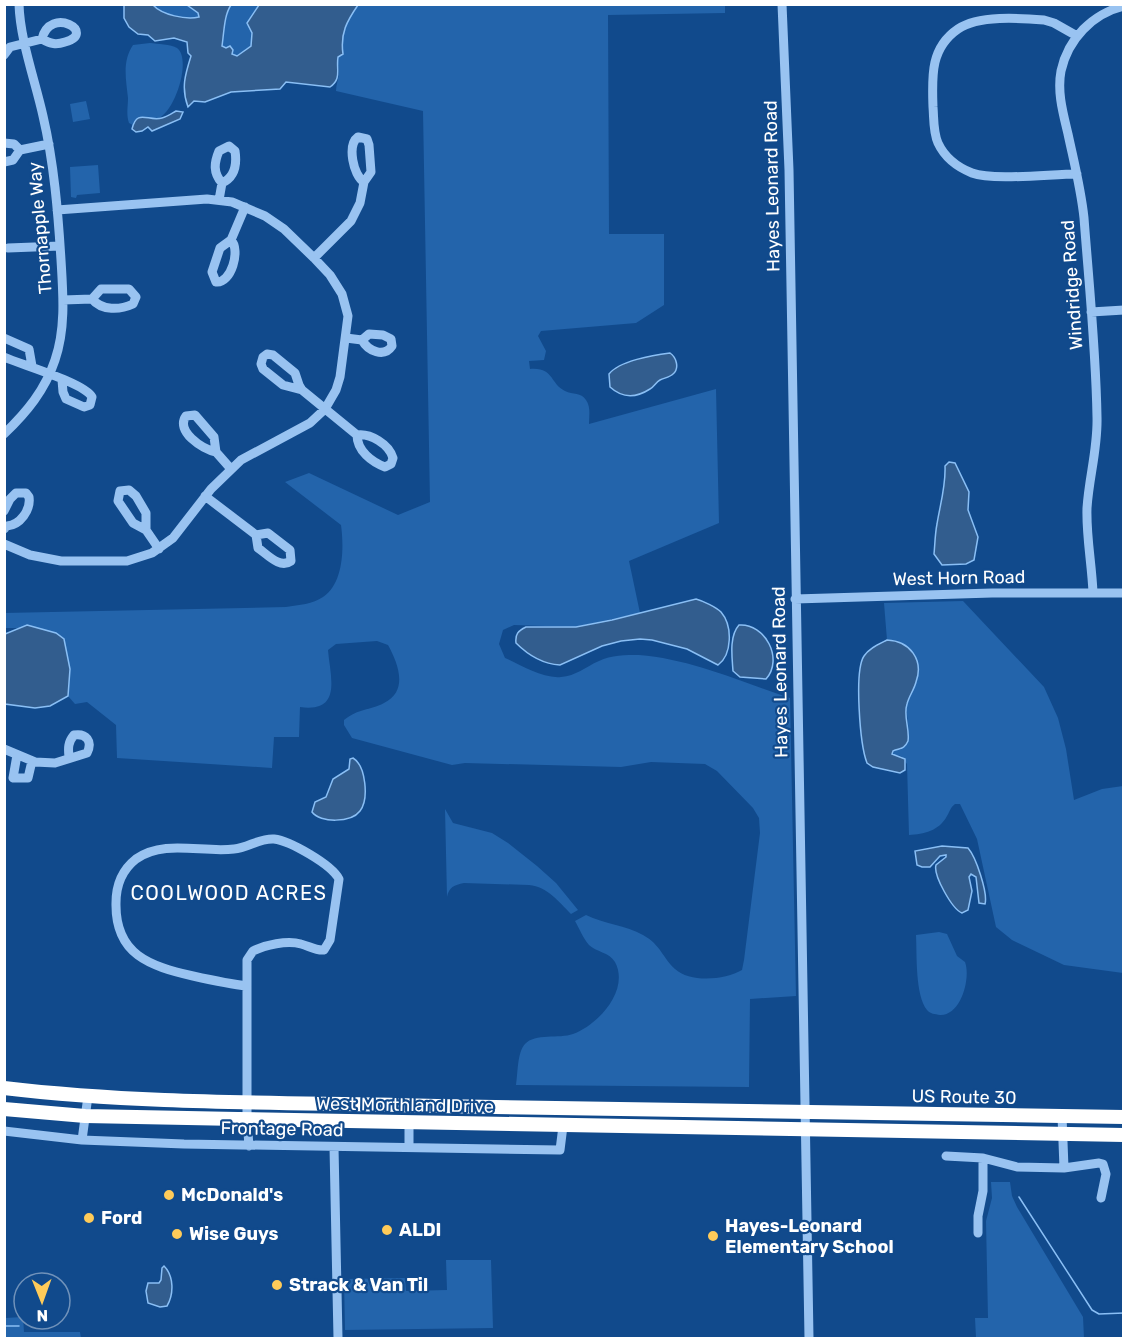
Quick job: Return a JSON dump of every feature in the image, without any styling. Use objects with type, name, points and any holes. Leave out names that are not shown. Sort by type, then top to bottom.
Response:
[{"type":"highway","name":"West Morthland Drive","points":[[4,1088],[123,1099],[538,1109],[805,1112]]},
{"type":"highway","name":"West Morthland Drive","points":[[4,1109],[85,1116],[247,1120],[1124,1135]]},
{"type":"highway","name":"US Route 30","points":[[805,1112],[1124,1117]]},
{"type":"street","name":"Thornapple Way","points":[[4,434],[35,401],[50,374],[60,339],[63,300],[57,210],[49,144],[19,16],[19,4]]},
{"type":"street","name":"Hayes Leonard Road","points":[[782,4],[789,170],[809,1338]]},
{"type":"street","name":"Windridge Road","points":[[1094,593],[1087,518],[1097,419],[1091,312],[1082,197],[1060,100],[1060,86],[1064,61],[1077,36],[1098,16],[1111,9],[1124,6]]},
{"type":"street","points":[[1077,36],[1044,20],[968,23],[948,37],[939,48],[932,69],[934,128],[937,142],[955,165],[974,174],[989,176],[1077,174]]},
{"type":"street","points":[[6,48],[42,39]]},
{"type":"street","points":[[4,143],[14,144],[20,150]]},
{"type":"street","points":[[4,162],[13,160],[20,150],[49,144]]},
{"type":"street","points":[[314,258],[351,221],[360,203],[364,182]]},
{"type":"street","points":[[219,200],[222,183]]},
{"type":"street","points":[[4,544],[30,555],[61,561],[127,561],[159,549],[178,531],[205,496],[231,469],[252,453],[310,423],[325,409],[338,385],[346,339],[348,316],[345,300],[337,284],[284,229],[245,207],[219,200],[171,200],[57,210]]},
{"type":"street","points":[[231,240],[245,207]]},
{"type":"street","points":[[6,249],[60,246]]},
{"type":"street","points":[[63,300],[92,299]]},
{"type":"street","points":[[1091,312],[1124,310]]},
{"type":"street","points":[[4,338],[29,349],[32,366]]},
{"type":"street","points":[[346,339],[362,340]]},
{"type":"street","points":[[302,390],[295,373],[273,355],[267,354],[263,357],[261,364],[263,369],[283,385],[302,390],[357,435]]},
{"type":"street","points":[[4,357],[32,366],[62,380]]},
{"type":"street","points":[[216,452],[231,469]]},
{"type":"street","points":[[4,510],[16,493],[26,493],[29,497],[28,508],[22,518],[12,525],[5,525]]},
{"type":"street","points":[[205,496],[256,535]]},
{"type":"street","points":[[146,530],[159,549]]},
{"type":"street","name":"West Horn Road","points":[[795,599],[992,593],[1124,593]]},
{"type":"street","points":[[4,749],[32,761],[55,763],[69,757]]},
{"type":"street","points":[[17,755],[13,778],[28,778],[32,761]]},
{"type":"street","points":[[247,986],[161,968],[146,961],[130,948],[121,936],[116,904],[119,884],[129,865],[142,855],[162,849],[236,849],[261,840],[273,839],[306,853],[332,870],[339,879],[328,946],[324,950],[319,951],[296,942],[259,948],[253,951],[247,960],[249,1146]]},
{"type":"street","points":[[82,1140],[88,1096]]},
{"type":"street","points":[[1062,1116],[1064,1168]]},
{"type":"street","points":[[409,1123],[409,1147]]},
{"type":"street","name":"Frontage Road","points":[[4,1131],[82,1140],[249,1146],[560,1150],[563,1126]]},
{"type":"street","points":[[334,1147],[338,1338]]},
{"type":"street","points":[[946,1156],[983,1158],[1005,1166],[1017,1167],[1064,1168],[1103,1164],[1106,1174],[1101,1198]]},
{"type":"street","points":[[978,1233],[978,1216],[983,1191],[983,1158]]},
{"type":"shaded area","points":[[148,4],[187,5],[198,12],[199,17],[185,18],[172,15]]},
{"type":"shaded area","points":[[124,5],[153,5],[168,14],[188,18],[199,17],[198,13],[187,5],[231,5],[226,19],[222,46],[226,48],[230,46],[233,50],[232,54],[237,56],[251,46],[252,33],[247,23],[259,5],[358,5],[345,28],[343,54],[338,57],[336,81],[330,87],[286,82],[280,89],[231,92],[205,102],[194,101],[188,107],[185,82],[191,56],[188,53],[187,42],[174,38],[155,41],[148,35],[138,34],[129,27],[124,18]]},
{"type":"shaded area","points":[[231,5],[259,5],[247,23],[252,33],[251,46],[237,56],[222,46],[223,24]]},
{"type":"shaded area","points":[[358,5],[725,5],[725,13],[608,15],[609,234],[664,234],[664,305],[636,323],[541,331],[538,336],[546,351],[544,360],[529,361],[530,369],[548,373],[560,388],[584,397],[588,403],[589,424],[716,389],[719,523],[629,561],[640,613],[575,627],[514,625],[503,630],[499,644],[505,658],[547,676],[566,676],[608,658],[639,655],[697,666],[790,698],[796,996],[750,999],[749,1087],[516,1085],[519,1058],[525,1044],[535,1038],[573,1034],[583,1029],[601,1015],[615,995],[619,973],[615,962],[589,945],[575,921],[586,915],[643,935],[658,947],[675,969],[689,976],[717,978],[742,970],[760,833],[759,818],[753,808],[717,771],[705,764],[651,762],[621,767],[465,763],[452,765],[352,738],[344,725],[344,720],[354,713],[392,698],[399,684],[398,668],[392,652],[388,645],[377,641],[336,644],[328,650],[331,690],[328,698],[323,704],[314,707],[300,707],[299,737],[274,737],[272,768],[117,758],[116,725],[87,702],[75,704],[68,696],[70,669],[64,639],[27,625],[20,628],[5,628],[4,613],[286,607],[310,603],[330,591],[339,574],[342,554],[341,525],[285,482],[309,473],[398,515],[430,502],[423,111],[336,91],[339,74],[338,57],[343,54],[344,33]]},
{"type":"shaded area","points":[[150,43],[177,48],[183,63],[182,74],[175,97],[164,115],[157,119],[134,122],[133,125],[129,123],[128,117],[127,58],[133,45]]},
{"type":"shaded area","points":[[86,101],[90,119],[73,122],[70,104]]},
{"type":"shaded area","points":[[176,111],[183,112],[180,119],[152,131],[148,127],[136,132],[132,129],[140,117],[157,119]]},
{"type":"shaded area","points":[[98,165],[100,193],[71,197],[70,167]]},
{"type":"shaded area","points":[[670,353],[676,363],[675,372],[650,389],[640,394],[624,395],[610,387],[609,374],[614,369],[628,362]]},
{"type":"shaded area","points":[[949,462],[955,463],[969,492],[968,510],[978,537],[974,560],[966,564],[942,565],[934,554],[945,466]]},
{"type":"shaded area","points":[[696,599],[719,610],[728,625],[728,648],[718,665],[687,649],[652,640],[621,641],[602,646],[560,665],[536,658],[516,643],[518,633],[526,627],[576,627]]},
{"type":"shaded area","points":[[963,601],[1044,687],[1058,718],[1066,749],[1074,800],[1102,789],[1123,786],[1123,973],[1064,965],[1012,940],[996,927],[977,839],[960,804],[953,805],[940,825],[926,833],[909,835],[907,764],[901,756],[892,754],[896,750],[901,750],[909,734],[906,705],[917,680],[899,641],[887,640],[884,603]]},
{"type":"shaded area","points":[[27,625],[56,633],[64,639],[70,669],[68,696],[50,706],[35,708],[5,704],[5,634]]},
{"type":"shaded area","points":[[739,625],[757,630],[769,644],[773,662],[766,679],[740,677],[733,671],[732,641]]},
{"type":"shaded area","points":[[887,640],[895,641],[908,648],[913,653],[918,666],[916,682],[906,709],[908,741],[892,754],[905,759],[905,770],[900,773],[873,767],[867,763],[860,725],[861,664],[864,656],[874,646]]},
{"type":"shaded area","points":[[353,758],[361,768],[365,783],[365,799],[360,811],[350,818],[336,820],[316,816],[312,812],[315,802],[326,797],[333,779],[349,769],[350,759]]},
{"type":"shaded area","points":[[445,809],[453,823],[492,833],[508,843],[556,883],[578,910],[571,914],[547,892],[529,885],[464,883],[452,887],[447,897]]},
{"type":"shaded area","points":[[942,846],[968,848],[981,875],[985,904],[979,903],[976,877],[971,874],[969,877],[972,891],[968,910],[962,913],[953,905],[940,884],[936,870],[936,865],[946,855],[940,856],[930,867],[917,865],[915,851]]},
{"type":"shaded area","points":[[939,932],[947,934],[957,956],[965,962],[967,969],[963,995],[959,1003],[947,1014],[940,1015],[928,1011],[920,995],[916,935]]},
{"type":"shaded area","points":[[991,1182],[1010,1182],[1012,1196],[1017,1207],[1083,1317],[1084,1338],[976,1338],[975,1318],[988,1318],[986,1221],[992,1198]]},
{"type":"shaded area","points":[[446,1260],[491,1260],[493,1328],[345,1330],[344,1279],[405,1278],[406,1291],[447,1290]]},
{"type":"shaded area","points":[[164,1266],[170,1275],[172,1291],[167,1306],[160,1307],[148,1303],[146,1291],[148,1283],[159,1283]]},
{"type":"shaded area","points":[[5,1318],[12,1318],[12,1331],[80,1332],[81,1338],[5,1338]]},
{"type":"waterway","points":[[1019,1197],[1092,1310],[1099,1314],[1124,1313]]},
{"type":"waterway","points":[[4,1326],[12,1326]]},
{"type":"place","name":"McDonald's","points":[[169,1195]]},
{"type":"place","name":"Ford","points":[[89,1218]]},
{"type":"place","name":"ALDI","points":[[387,1230]]},
{"type":"place","name":"Wise Guys","points":[[177,1234]]},
{"type":"place","name":"Hayes-Leonard Elementary School","points":[[713,1236]]},
{"type":"place","name":"Strack & Van Til","points":[[277,1285]]},
{"type":"district","name":"COOLWOOD ACRES","points":[[229,893]]}]
